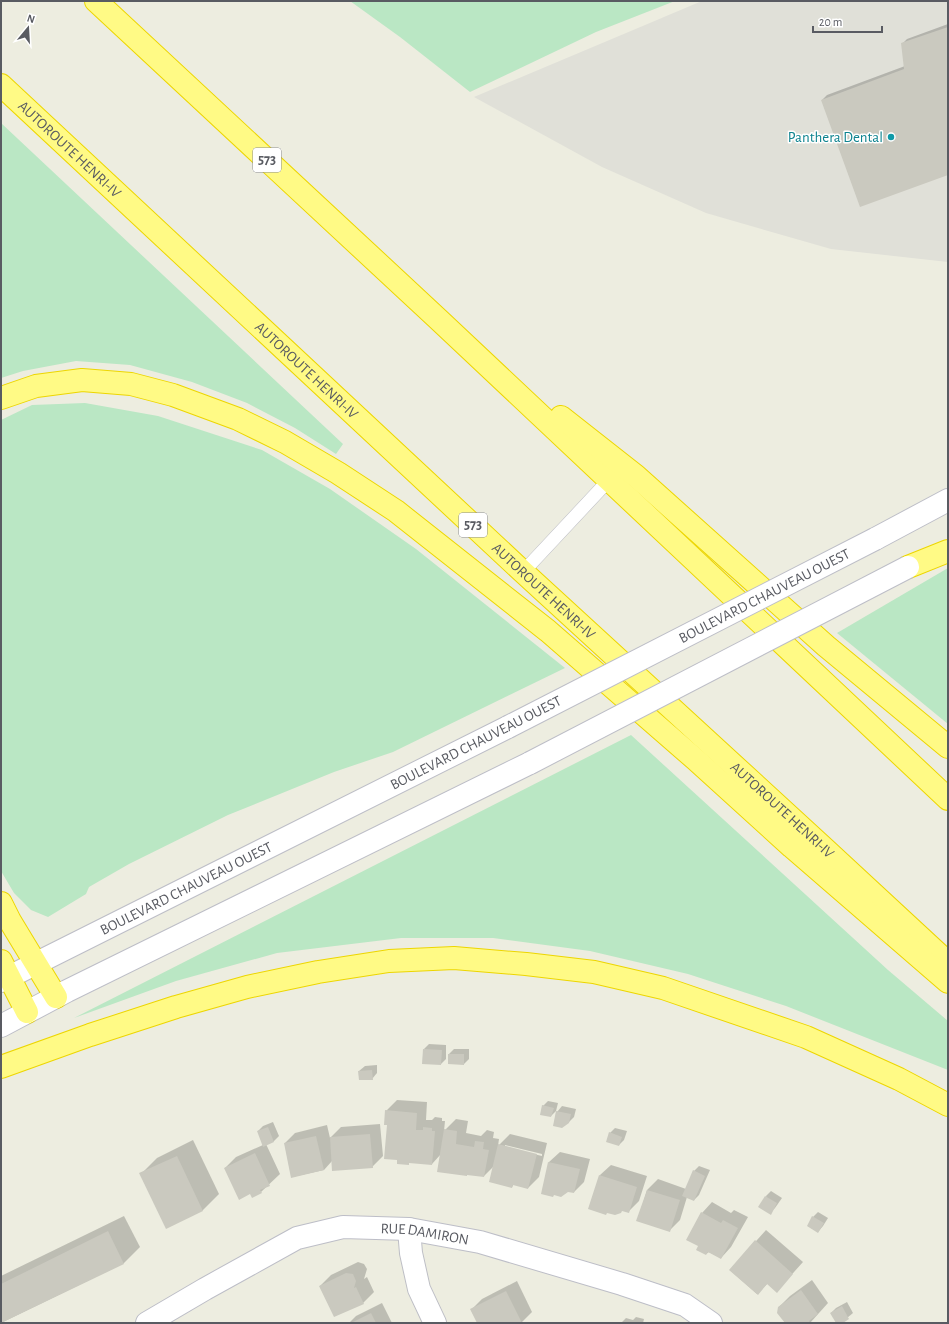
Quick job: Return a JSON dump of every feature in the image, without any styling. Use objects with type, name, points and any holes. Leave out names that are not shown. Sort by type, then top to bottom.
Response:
[{"type":"highway","name":"573","points":[[96,1],[438,319],[948,799]]},
{"type":"highway","name":"AUTOROUTE HENRI-IV","points":[[1,85],[523,572],[948,964]]},
{"type":"highway","points":[[438,319],[636,476],[826,646],[948,747]]},
{"type":"highway","points":[[1,398],[36,386],[82,380],[131,384],[173,395],[238,419],[285,442],[338,473],[396,511],[548,631],[695,759],[792,847],[948,982]]},
{"type":"highway","points":[[908,567],[948,551]]},
{"type":"highway","points":[[1,903],[56,997]]},
{"type":"highway","points":[[1,1067],[90,1035],[176,1007],[247,987],[318,972],[389,961],[454,958],[594,972],[663,988],[806,1037],[899,1079],[948,1105]]},
{"type":"highway","points":[[4,973],[27,1012]]},
{"type":"main road","name":"BOULEVARD CHAUVEAU OUEST","points":[[4,973],[35,963],[508,727],[948,500]]},
{"type":"main road","points":[[1,1026],[56,997],[530,764],[948,546]]},
{"type":"main road","name":"RUE DAMIRON","points":[[148,1323],[205,1288],[297,1238],[343,1227],[409,1229],[480,1242],[622,1284],[684,1305],[711,1323]]},
{"type":"main road","points":[[409,1229],[411,1253],[419,1290],[435,1323]]},
{"type":"lane","points":[[523,572],[609,480]]},
{"type":"shaded area","points":[[702,1],[948,1],[948,262],[831,249],[706,213],[602,167],[474,97]]},
{"type":"green space","points":[[350,1],[675,1],[596,32],[470,92],[400,37]]},
{"type":"green space","points":[[1,123],[343,444],[336,454],[295,428],[247,403],[192,382],[130,365],[76,361],[23,371],[1,378]]},
{"type":"green space","points":[[85,403],[158,416],[262,450],[330,489],[416,549],[565,668],[393,752],[334,772],[228,815],[129,864],[89,887],[86,894],[48,917],[31,910],[14,893],[1,871],[1,420],[32,405]]},
{"type":"green space","points":[[948,568],[948,724],[837,633]]},
{"type":"green space","points":[[631,735],[888,970],[948,1021],[948,1070],[786,1006],[688,974],[590,951],[493,938],[401,938],[277,953],[176,981],[74,1018]]},
{"type":"building","name":"Panthera Dental","points":[[948,27],[948,175],[860,207],[821,100],[904,69],[901,43]]},
{"type":"building","points":[[423,1049],[442,1050],[441,1065],[422,1064]]},
{"type":"building","points":[[448,1054],[464,1054],[464,1065],[448,1064]]},
{"type":"building","points":[[372,1070],[373,1080],[359,1080],[358,1071]]},
{"type":"building","points":[[542,1105],[554,1108],[551,1117],[540,1115]]},
{"type":"building","points":[[385,1110],[417,1113],[416,1130],[423,1130],[423,1127],[432,1128],[432,1131],[435,1131],[432,1165],[409,1163],[409,1165],[397,1164],[397,1160],[384,1159],[387,1125],[384,1125]]},
{"type":"building","points":[[556,1111],[571,1114],[569,1123],[562,1128],[553,1126]]},
{"type":"building","points":[[268,1127],[274,1142],[263,1147],[257,1131]]},
{"type":"building","points":[[444,1129],[457,1131],[456,1144],[474,1147],[475,1141],[484,1142],[483,1149],[489,1150],[484,1177],[437,1172]]},
{"type":"building","points":[[609,1132],[622,1137],[619,1146],[606,1142]]},
{"type":"building","points":[[370,1134],[373,1168],[332,1171],[330,1137]]},
{"type":"building","points":[[316,1136],[324,1170],[291,1178],[284,1143]]},
{"type":"building","points":[[498,1144],[537,1154],[528,1189],[513,1185],[512,1188],[489,1182]]},
{"type":"building","points":[[255,1153],[270,1186],[260,1190],[262,1193],[252,1198],[250,1194],[239,1200],[224,1168]]},
{"type":"building","points":[[177,1156],[203,1211],[166,1229],[139,1173]]},
{"type":"building","points":[[548,1162],[580,1169],[574,1193],[568,1192],[561,1197],[541,1194]]},
{"type":"building","points":[[693,1170],[705,1176],[694,1201],[682,1196]]},
{"type":"building","points":[[599,1175],[637,1187],[629,1213],[622,1211],[621,1213],[615,1215],[607,1213],[606,1215],[588,1209]]},
{"type":"building","points":[[647,1190],[680,1200],[670,1232],[636,1221]]},
{"type":"building","points":[[765,1196],[777,1203],[771,1215],[758,1207]]},
{"type":"building","points":[[701,1212],[721,1223],[723,1220],[738,1228],[721,1259],[708,1252],[706,1255],[696,1250],[698,1246],[686,1240]]},
{"type":"building","points":[[812,1216],[824,1223],[818,1233],[807,1226]]},
{"type":"building","points":[[108,1231],[124,1264],[1,1323],[1,1284]]},
{"type":"building","points":[[755,1240],[793,1274],[777,1293],[767,1284],[758,1295],[729,1270]]},
{"type":"building","points":[[346,1273],[353,1274],[356,1281],[354,1288],[356,1287],[364,1304],[334,1317],[319,1286]]},
{"type":"building","points":[[801,1290],[818,1314],[809,1321],[810,1323],[785,1323],[777,1313],[778,1307]]},
{"type":"building","points":[[506,1291],[522,1323],[477,1323],[470,1309]]},
{"type":"building","points":[[842,1306],[849,1319],[843,1323],[836,1323],[830,1313]]},
{"type":"building","points":[[371,1313],[376,1323],[351,1323]]},
{"type":"place","name":"Panthera Dental","points":[[891,137]]}]
